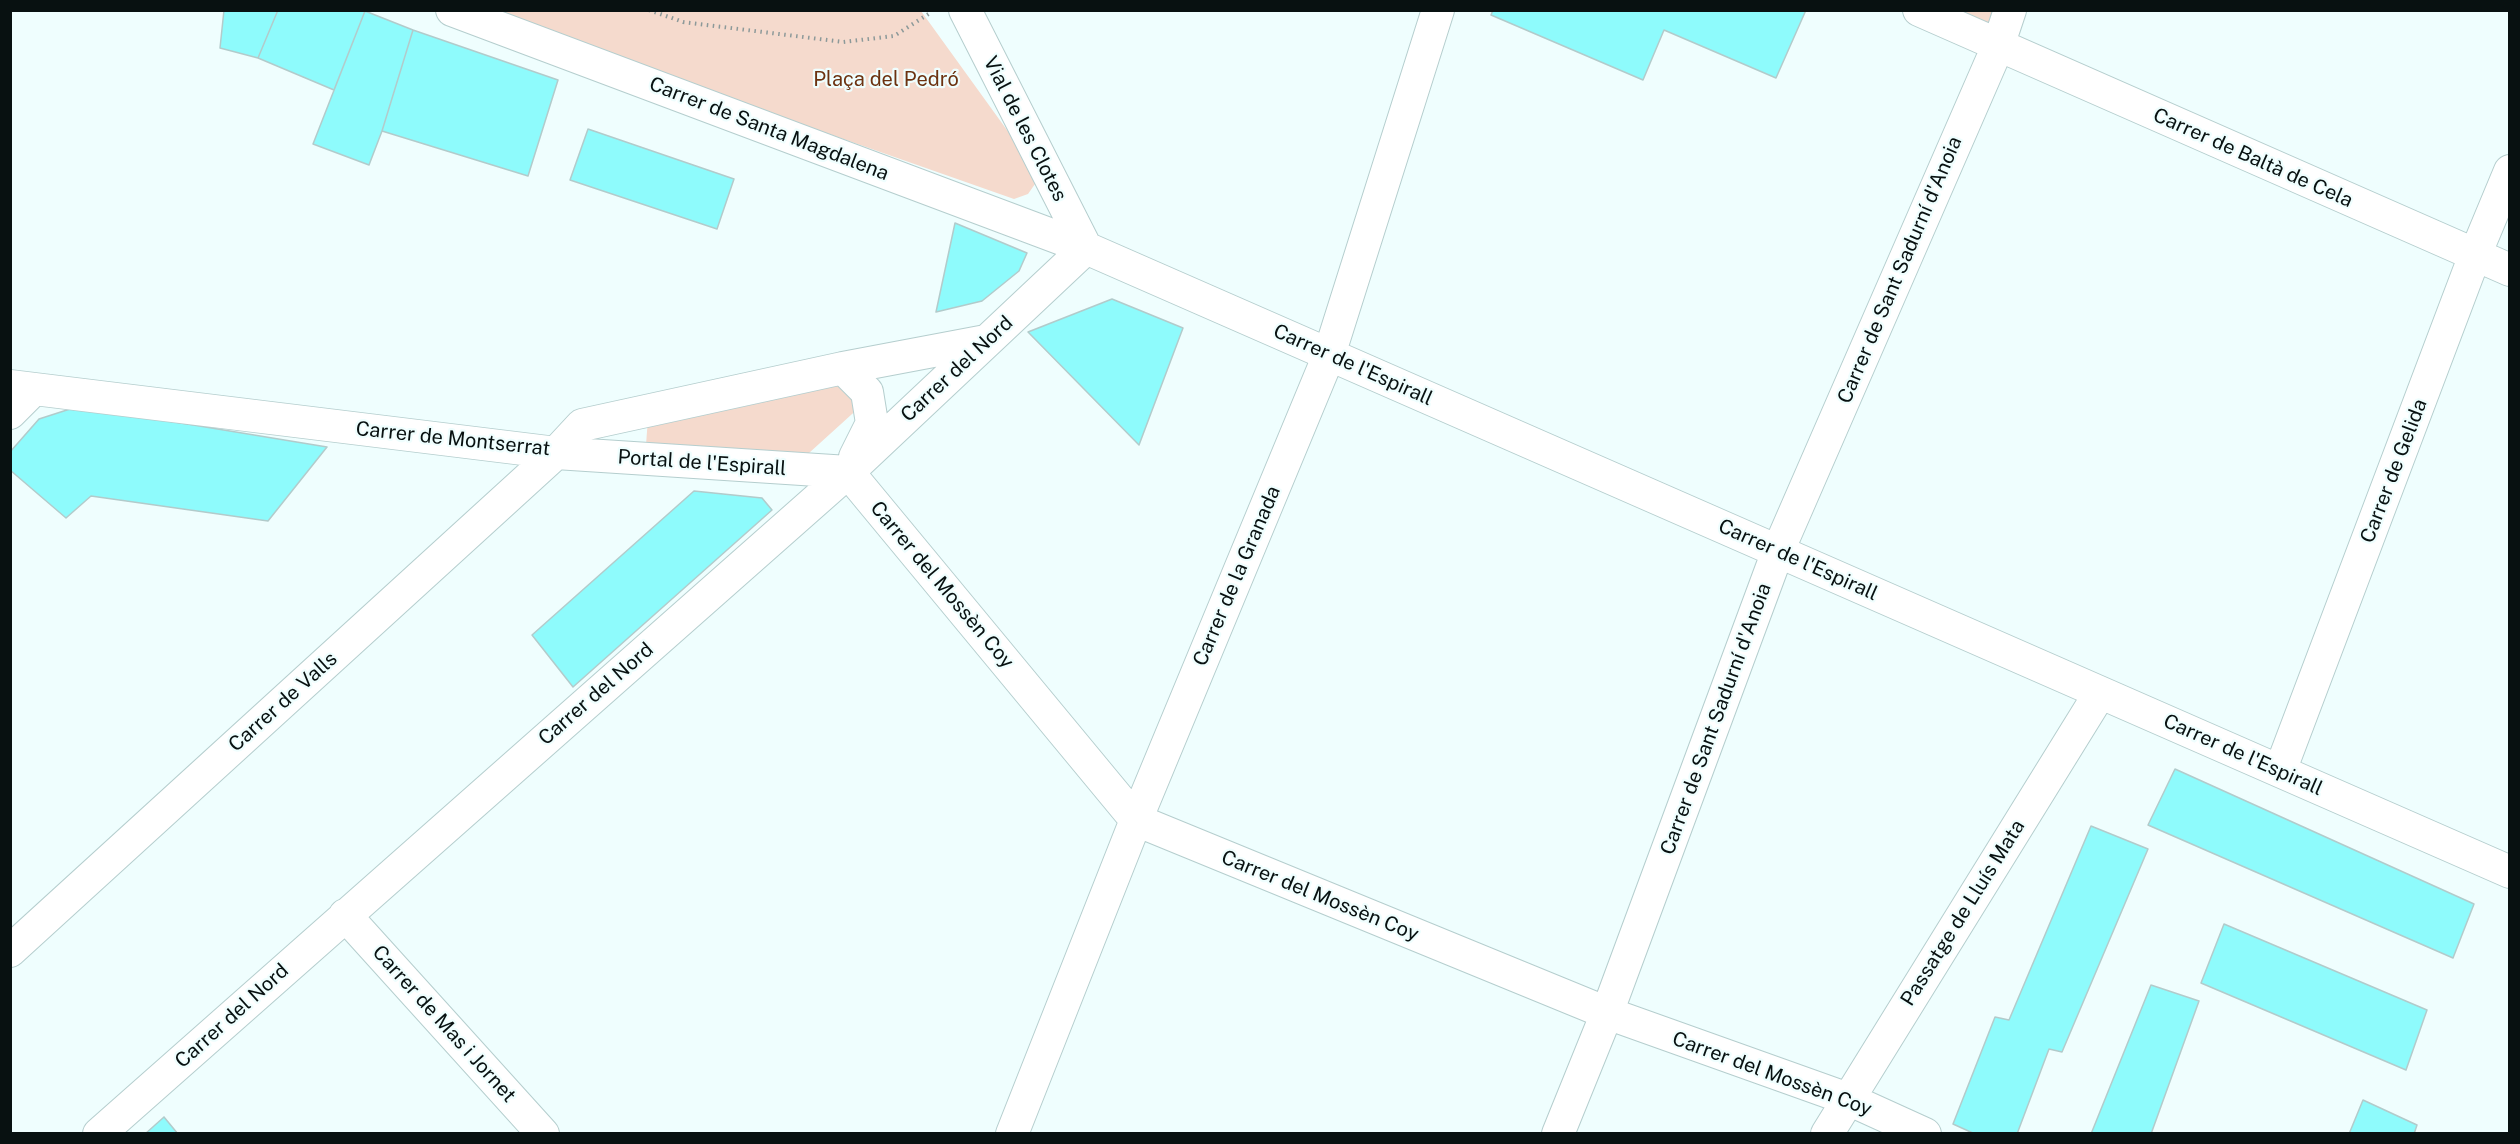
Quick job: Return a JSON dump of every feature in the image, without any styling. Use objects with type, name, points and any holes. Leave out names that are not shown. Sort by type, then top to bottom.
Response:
[{"type":"street","name":"Carrer de Santa Magdalena","points":[[452,10],[1086,248]]},
{"type":"street","name":"Vial de les Clotes","points":[[965,10],[1086,248]]},
{"type":"street","name":"Carrer de la Granada","points":[[1012,1134],[1136,820],[1329,355],[1438,10]]},
{"type":"street","name":"Carrer de Baltà de Cela","points":[[1919,10],[2510,270]]},
{"type":"street","name":"Carrer de Sant Sadurní d'Anoia","points":[[1558,1134],[1607,1013],[1778,551],[1998,46],[2010,10]]},
{"type":"street","name":"Carrer de Gelida","points":[[2280,771],[2475,255],[2510,171]]},
{"type":"street","name":"Carrer del Nord","points":[[99,1134],[848,472],[1086,248]]},
{"type":"street","name":"Carrer de l'Espirall","points":[[1086,248],[2510,872]]},
{"type":"street","name":"Carrer de Montserrat","points":[[22,388],[556,453],[582,425],[843,368],[986,340]]},
{"type":"street","points":[[843,368],[867,392],[872,423],[848,472]]},
{"type":"street","points":[[10,413],[22,388]]},
{"type":"street","name":"Portal de l'Espirall","points":[[556,453],[848,472]]},
{"type":"street","name":"Carrer de Valls","points":[[10,951],[556,453]]},
{"type":"street","name":"Carrer del Mossèn Coy","points":[[848,472],[1136,820],[1607,1013],[1848,1099],[1925,1134]]},
{"type":"street","name":"Passatge de Lluís Mata","points":[[1827,1134],[2100,693]]},
{"type":"street","name":"Carrer de Mas i Jornet","points":[[345,915],[543,1134]]},
{"type":"path","points":[[650,10],[683,22],[843,42],[894,36],[933,10]]},
{"type":"green space","name":"Plaça del Pedró","points":[[479,11],[921,11],[1030,162],[1035,184],[1028,194],[1014,199]]},
{"type":"green space","points":[[1960,11],[1997,11],[1992,25]]},
{"type":"green space","points":[[837,384],[862,405],[809,453],[646,445],[648,418]]},
{"type":"building","points":[[224,10],[278,10],[258,58],[220,48]]},
{"type":"building","points":[[278,10],[365,11],[334,90],[258,58]]},
{"type":"building","points":[[1493,10],[1806,10],[1776,78],[1664,30],[1643,80],[1491,15]]},
{"type":"building","points":[[365,11],[413,30],[382,131],[369,165],[313,144]]},
{"type":"building","points":[[413,30],[558,80],[528,176],[382,131]]},
{"type":"building","points":[[588,129],[734,179],[717,229],[570,180]]},
{"type":"building","points":[[955,223],[1027,253],[1019,271],[982,301],[936,312]]},
{"type":"building","points":[[1112,299],[1183,328],[1139,445],[1028,332]]},
{"type":"building","points":[[70,409],[102,410],[327,447],[268,521],[91,496],[66,518],[10,470],[10,452],[39,419]]},
{"type":"building","points":[[694,491],[762,498],[772,510],[573,687],[532,635]]},
{"type":"building","points":[[2175,769],[2474,904],[2453,958],[2148,825]]},
{"type":"building","points":[[2091,826],[2148,849],[2062,1052],[2049,1049],[2017,1134],[1975,1134],[1953,1124],[1995,1017],[2009,1020]]},
{"type":"building","points":[[2224,924],[2427,1010],[2406,1070],[2201,983]]},
{"type":"building","points":[[2151,985],[2199,1001],[2151,1134],[2091,1134]]},
{"type":"building","points":[[2363,1100],[2417,1125],[2414,1134],[2349,1134]]},
{"type":"building","points":[[164,1117],[178,1134],[145,1134]]}]
